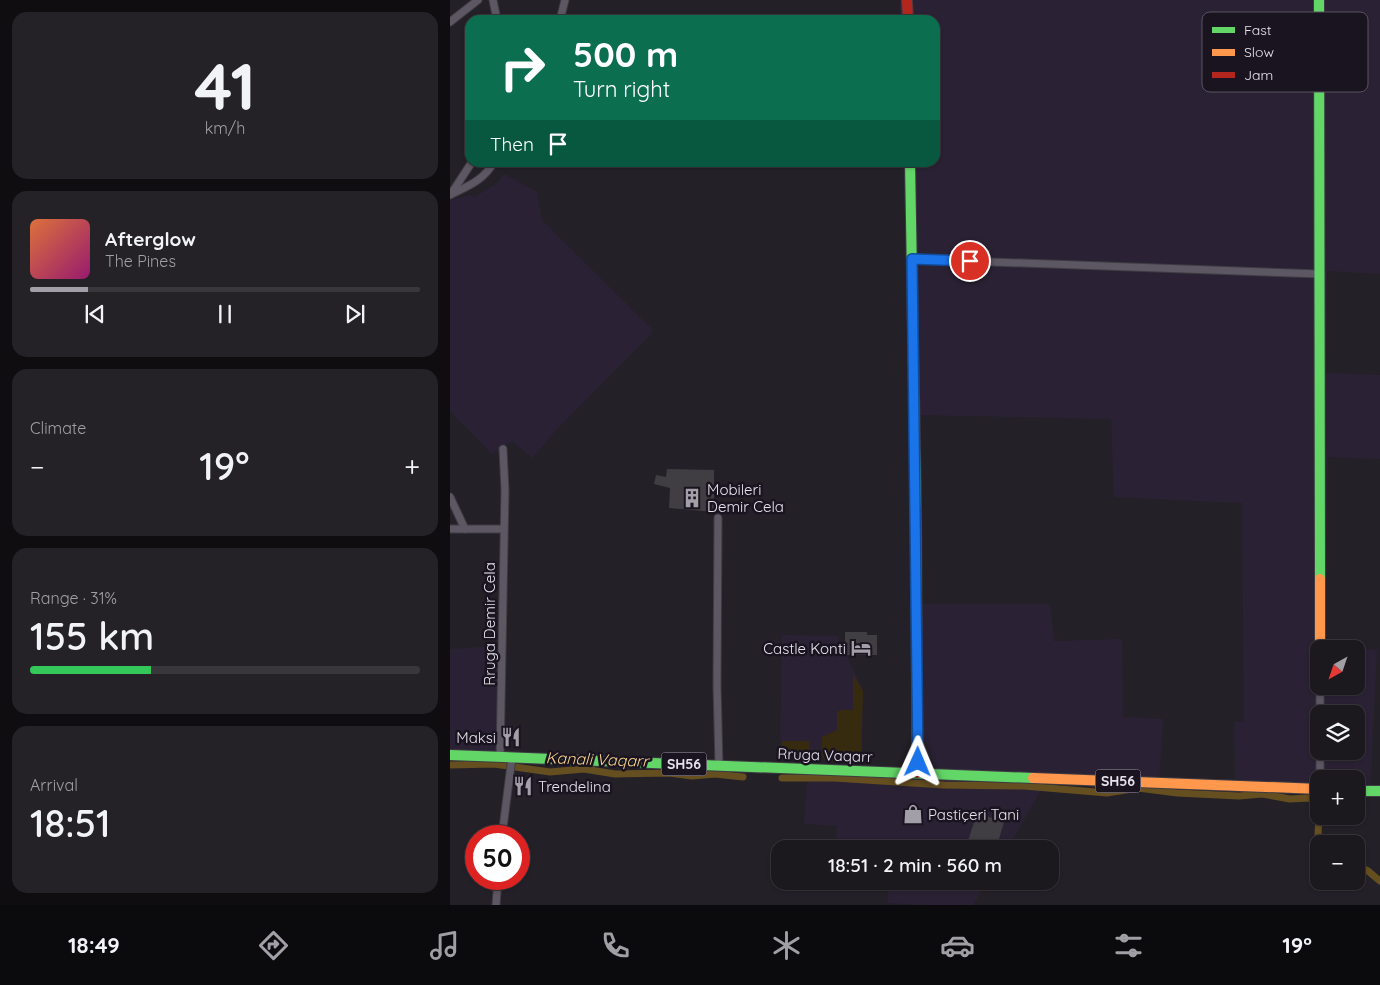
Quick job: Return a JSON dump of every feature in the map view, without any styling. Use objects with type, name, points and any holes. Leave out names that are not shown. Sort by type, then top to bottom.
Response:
[{"type":"main road","points":[[907,0],[908,15]]},
{"type":"main road","points":[[1319,92],[1320,640]]},
{"type":"main road","points":[[910,167],[916,515],[917,774]]},
{"type":"main road","name":"Rruga Vaqarr","points":[[450,755],[500,757],[511,763],[719,766],[917,774]]},
{"type":"main road","name":"SH56","points":[[917,774],[1310,789]]},
{"type":"main road","points":[[1365,790],[1380,791]]},
{"type":"street","points":[[450,22],[478,0]]},
{"type":"street","points":[[493,0],[496,15]]},
{"type":"street","points":[[561,15],[565,0]]},
{"type":"street","points":[[450,195],[469,167]]},
{"type":"street","points":[[450,195],[479,181],[491,167]]},
{"type":"street","points":[[912,259],[1320,274]]},
{"type":"street","name":"Rruga Demir Cela","points":[[500,757],[505,490],[503,449]]},
{"type":"street","points":[[450,497],[465,529]]},
{"type":"street","points":[[718,518],[717,685],[719,766]]},
{"type":"street","points":[[450,529],[503,530]]},
{"type":"street","points":[[503,825],[511,763]]},
{"type":"street","points":[[496,905],[497,890]]},
{"type":"shaded area","points":[[900,0],[1380,0],[1380,274],[1327,271],[1326,373],[1380,375],[1380,459],[1328,457],[1325,640],[1310,640],[1310,695],[1365,695],[1365,649],[1377,650],[1370,791],[1365,791],[1365,770],[1310,770],[1310,789],[1235,786],[1234,722],[1244,721],[1242,503],[1114,497],[1111,419],[914,415],[903,167],[940,167],[940,15],[899,15]]},
{"type":"shaded area","points":[[504,174],[537,192],[542,220],[652,329],[651,334],[557,429],[532,458],[513,441],[492,454],[450,411],[450,200],[471,195],[474,197],[496,184]]},
{"type":"shaded area","points":[[917,604],[1050,604],[1054,641],[1122,639],[1123,717],[1163,719],[1159,783],[1048,778],[1012,840],[836,840],[837,826],[804,824],[808,769],[917,773]]},
{"type":"shaded area","points":[[782,635],[837,636],[863,690],[862,763],[826,761],[822,756],[815,756],[811,761],[780,759]]},
{"type":"shaded area","points":[[499,646],[496,754],[450,759],[450,649]]},
{"type":"shaded area","points":[[853,674],[863,691],[861,762],[826,761],[822,756],[822,737],[837,730],[837,712],[853,710]]},
{"type":"shaded area","points":[[782,741],[809,741],[810,756],[782,756]]},
{"type":"shaded area","points":[[888,890],[982,890],[973,905],[888,903]]},
{"type":"building","name":"Mobileri Demir Cela","points":[[667,469],[714,470],[714,512],[669,508],[670,488],[654,484],[656,475],[666,477]]},
{"type":"building","name":"Castle Konti","points":[[845,632],[867,632],[867,635],[877,635],[877,655],[845,655]]},
{"type":"building","points":[[977,813],[1004,822],[999,840],[968,840]]},
{"type":"waterway","name":"Kanali Vaqarr","points":[[450,765],[494,764],[550,772],[584,769],[615,774],[669,773],[692,776],[715,774],[743,777]]},
{"type":"waterway","points":[[782,778],[834,778],[944,785],[1024,786],[1107,793],[1138,788],[1177,793],[1239,796],[1262,794],[1290,799],[1310,798]]},
{"type":"waterway","points":[[1318,825],[1318,835]]},
{"type":"waterway","points":[[1365,870],[1380,881]]},
{"type":"traffic: fast","points":[[1319,0],[1319,12]]},
{"type":"traffic: fast","points":[[1319,92],[1320,579]]},
{"type":"traffic: fast","points":[[910,167],[916,505],[917,703]]},
{"type":"traffic: fast","points":[[450,755],[1033,778]]},
{"type":"traffic: fast","points":[[1365,791],[1380,791]]},
{"type":"traffic: slow","points":[[1320,579],[1320,640]]},
{"type":"traffic: slow","points":[[1033,778],[1310,789]]},
{"type":"traffic: jam","points":[[907,0],[908,15]]},
{"type":"traffic: jam","points":[[917,703],[917,773]]},
{"type":"place","name":"Mobileri Demir Cela","points":[[692,498]]},
{"type":"place","name":"Castle Konti","points":[[861,648]]},
{"type":"place","name":"Maksi","points":[[511,737]]},
{"type":"place","name":"Trendelina","points":[[523,786]]},
{"type":"place","name":"Pastiçeri Tani","points":[[913,814]]},
{"type":"route","points":[[918,762],[912,259],[970,261]]}]
